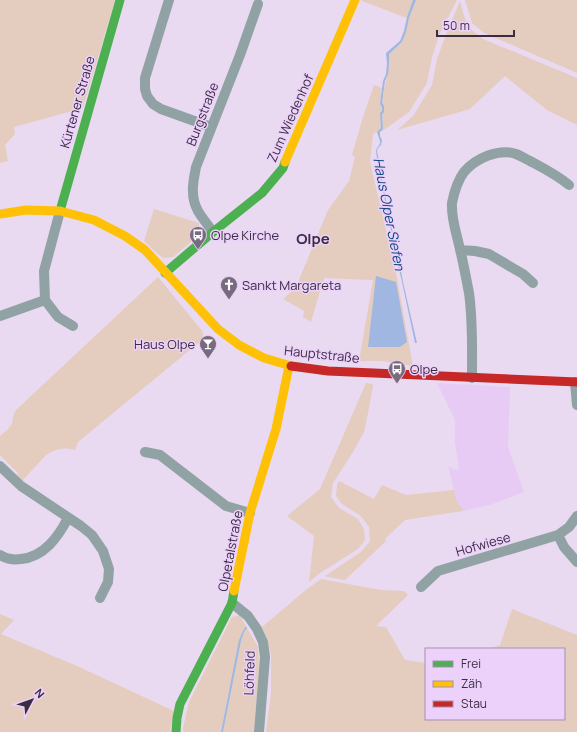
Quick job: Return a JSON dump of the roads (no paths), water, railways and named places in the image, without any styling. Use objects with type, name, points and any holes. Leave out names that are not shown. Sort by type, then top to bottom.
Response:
[{"type":"street","name":"Kürtener Straße","points":[[60,211],[120,0]]},
{"type":"street","points":[[169,0],[145,78],[145,89],[147,96],[152,104],[161,109],[211,127]]},
{"type":"street","name":"Zum Wiedenhof","points":[[165,273],[262,193],[283,168],[355,0]]},
{"type":"street","name":"Burgstraße","points":[[213,232],[198,211],[193,197],[193,184],[196,167],[240,55],[258,4]]},
{"type":"street","points":[[472,378],[472,322],[469,293],[453,217],[452,204],[458,183],[464,172],[474,163],[484,157],[505,153],[516,154],[560,178],[568,185]]},
{"type":"street","name":"Hauptstraße","points":[[0,214],[26,210],[60,211],[94,220],[125,236],[145,250],[198,309],[228,337],[239,345],[264,358],[289,366],[328,371],[378,372],[472,378],[576,382]]},
{"type":"street","points":[[60,211],[44,271],[45,300],[58,317],[73,326]]},
{"type":"street","points":[[460,250],[489,254],[523,274],[533,283]]},
{"type":"street","points":[[0,316],[45,300]]},
{"type":"street","name":"Olpetalstraße","points":[[176,732],[180,704],[232,603],[250,513],[276,429],[289,366]]},
{"type":"street","points":[[576,382],[577,405]]},
{"type":"street","points":[[145,452],[160,455],[226,506],[250,513]]},
{"type":"street","points":[[0,466],[20,486],[81,526],[92,535],[103,551],[109,570],[108,582],[100,598]]},
{"type":"street","name":"Hofwiese","points":[[420,587],[438,571],[558,535],[569,527],[577,516]]},
{"type":"street","points":[[0,555],[14,560],[35,555],[51,543],[60,532],[68,518]]},
{"type":"street","points":[[558,535],[564,547],[577,562]]},
{"type":"street","name":"Löhfeld","points":[[232,603],[248,616],[257,629],[263,642],[265,657],[259,732]]},
{"type":"water","points":[[413,0],[416,0],[402,42],[389,54],[388,74],[385,81],[382,103],[384,106],[384,112],[382,114],[383,129],[380,132],[380,136],[382,140],[377,151],[379,172],[381,175],[393,234],[400,258],[403,282],[417,343],[415,343],[398,265],[398,258],[378,172],[376,151],[380,144],[377,132],[381,128],[380,113],[382,111],[382,107],[380,104],[383,81],[386,74],[386,53],[400,41]]},
{"type":"water","points":[[376,276],[396,282],[407,342],[400,347],[368,347]]},
{"type":"water","points":[[246,626],[247,628],[241,641],[223,732],[221,732],[239,640]]},
{"type":"place","name":"Olpe Kirche","points":[[198,250]]},
{"type":"place","name":"Sankt Margareta","points":[[229,300]]},
{"type":"place","name":"Haus Olpe","points":[[208,359]]},
{"type":"place","name":"Olpe","points":[[397,384]]},
{"type":"district","name":"Olpe","points":[[313,239]]},
{"type":"water label","name":"Haus Olper Siefen","points":[[389,214]]}]
